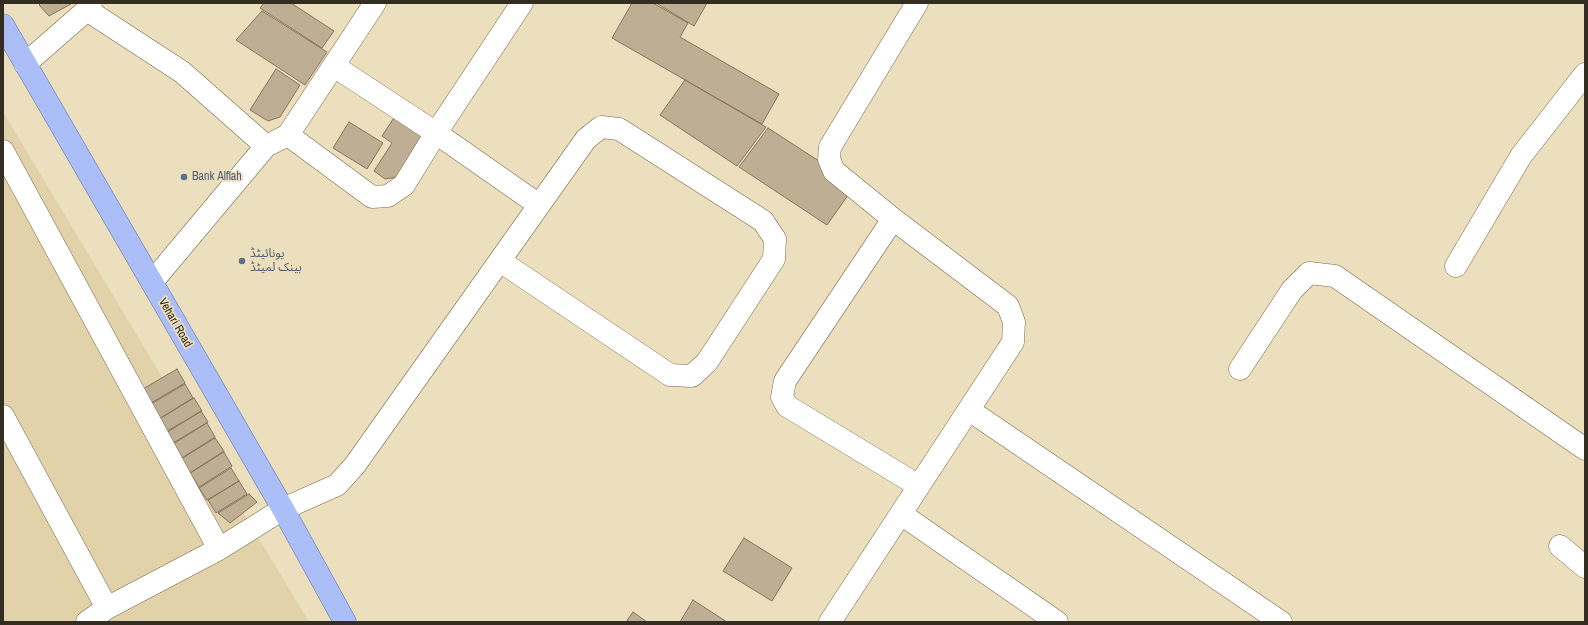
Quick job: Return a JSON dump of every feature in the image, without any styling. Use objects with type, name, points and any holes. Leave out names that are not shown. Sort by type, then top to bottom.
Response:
[{"type":"main road","name":"Vehari Road","points":[[3,25],[283,509],[345,622]]},
{"type":"street","points":[[152,282],[266,146],[288,135],[375,3]]},
{"type":"street","points":[[288,135],[372,197],[388,196],[404,185],[436,133],[522,3]]},
{"type":"street","points":[[830,622],[1013,342],[1014,322],[1008,306],[893,220],[834,171],[830,159],[830,148],[917,3]]},
{"type":"street","points":[[25,64],[89,6],[182,72],[266,146]]},
{"type":"street","points":[[334,66],[436,133],[539,205]]},
{"type":"street","points":[[1456,266],[1522,156],[1585,74]]},
{"type":"street","points":[[87,622],[107,608],[219,549],[283,509],[337,485],[355,465],[586,139],[601,127],[619,129],[763,222],[775,239],[774,259],[708,362],[692,376],[670,375],[500,261]]},
{"type":"street","points":[[3,151],[219,549]]},
{"type":"street","points":[[893,220],[785,381],[782,397],[787,406],[919,486]]},
{"type":"street","points":[[1240,369],[1292,290],[1309,273],[1335,276],[1585,449]]},
{"type":"street","points":[[969,410],[1281,622]]},
{"type":"street","points":[[3,416],[107,608]]},
{"type":"street","points":[[901,514],[1057,622]]},
{"type":"street","points":[[1560,546],[1585,567]]},
{"type":"shaded area","points":[[3,112],[309,622],[3,622]]},
{"type":"building","points":[[41,3],[71,4],[49,16],[39,5]]},
{"type":"building","points":[[264,3],[291,3],[334,31],[322,48],[260,8]]},
{"type":"building","points":[[632,3],[653,3],[688,23],[680,37],[779,94],[762,124],[612,38]]},
{"type":"building","points":[[656,3],[707,3],[694,26]]},
{"type":"building","points":[[262,11],[327,52],[305,85],[236,40]]},
{"type":"building","points":[[276,69],[300,85],[280,117],[268,121],[250,110]]},
{"type":"building","points":[[685,80],[766,127],[737,166],[660,115]]},
{"type":"building","points":[[399,110],[423,137],[398,177],[385,179],[374,171],[392,143],[382,136]]},
{"type":"building","points":[[349,122],[383,143],[367,169],[333,148]]},
{"type":"building","points":[[768,128],[825,165],[851,191],[827,225],[739,167]]},
{"type":"building","points":[[177,369],[185,383],[151,403],[143,389]]},
{"type":"building","points":[[185,384],[193,398],[159,419],[151,404]]},
{"type":"building","points":[[194,398],[202,411],[167,431],[159,419]]},
{"type":"building","points":[[201,411],[208,422],[173,443],[166,433]]},
{"type":"building","points":[[207,423],[215,437],[182,458],[173,444]]},
{"type":"building","points":[[215,438],[224,451],[190,473],[181,459]]},
{"type":"building","points":[[224,452],[232,466],[199,487],[190,473]]},
{"type":"building","points":[[231,468],[239,481],[207,500],[199,488]]},
{"type":"building","points":[[239,481],[247,494],[216,513],[208,500]]},
{"type":"building","points":[[249,494],[257,502],[230,523],[218,513]]},
{"type":"building","points":[[744,538],[792,568],[772,601],[723,571]]},
{"type":"building","points":[[693,600],[727,622],[680,622]]},
{"type":"building","points":[[633,612],[647,622],[626,622]]},
{"type":"place","name":"Bank Alflah","points":[[184,177]]},
{"type":"place","name":"یونائیٹڈ بینک لمیٹڈ","points":[[242,261]]}]
